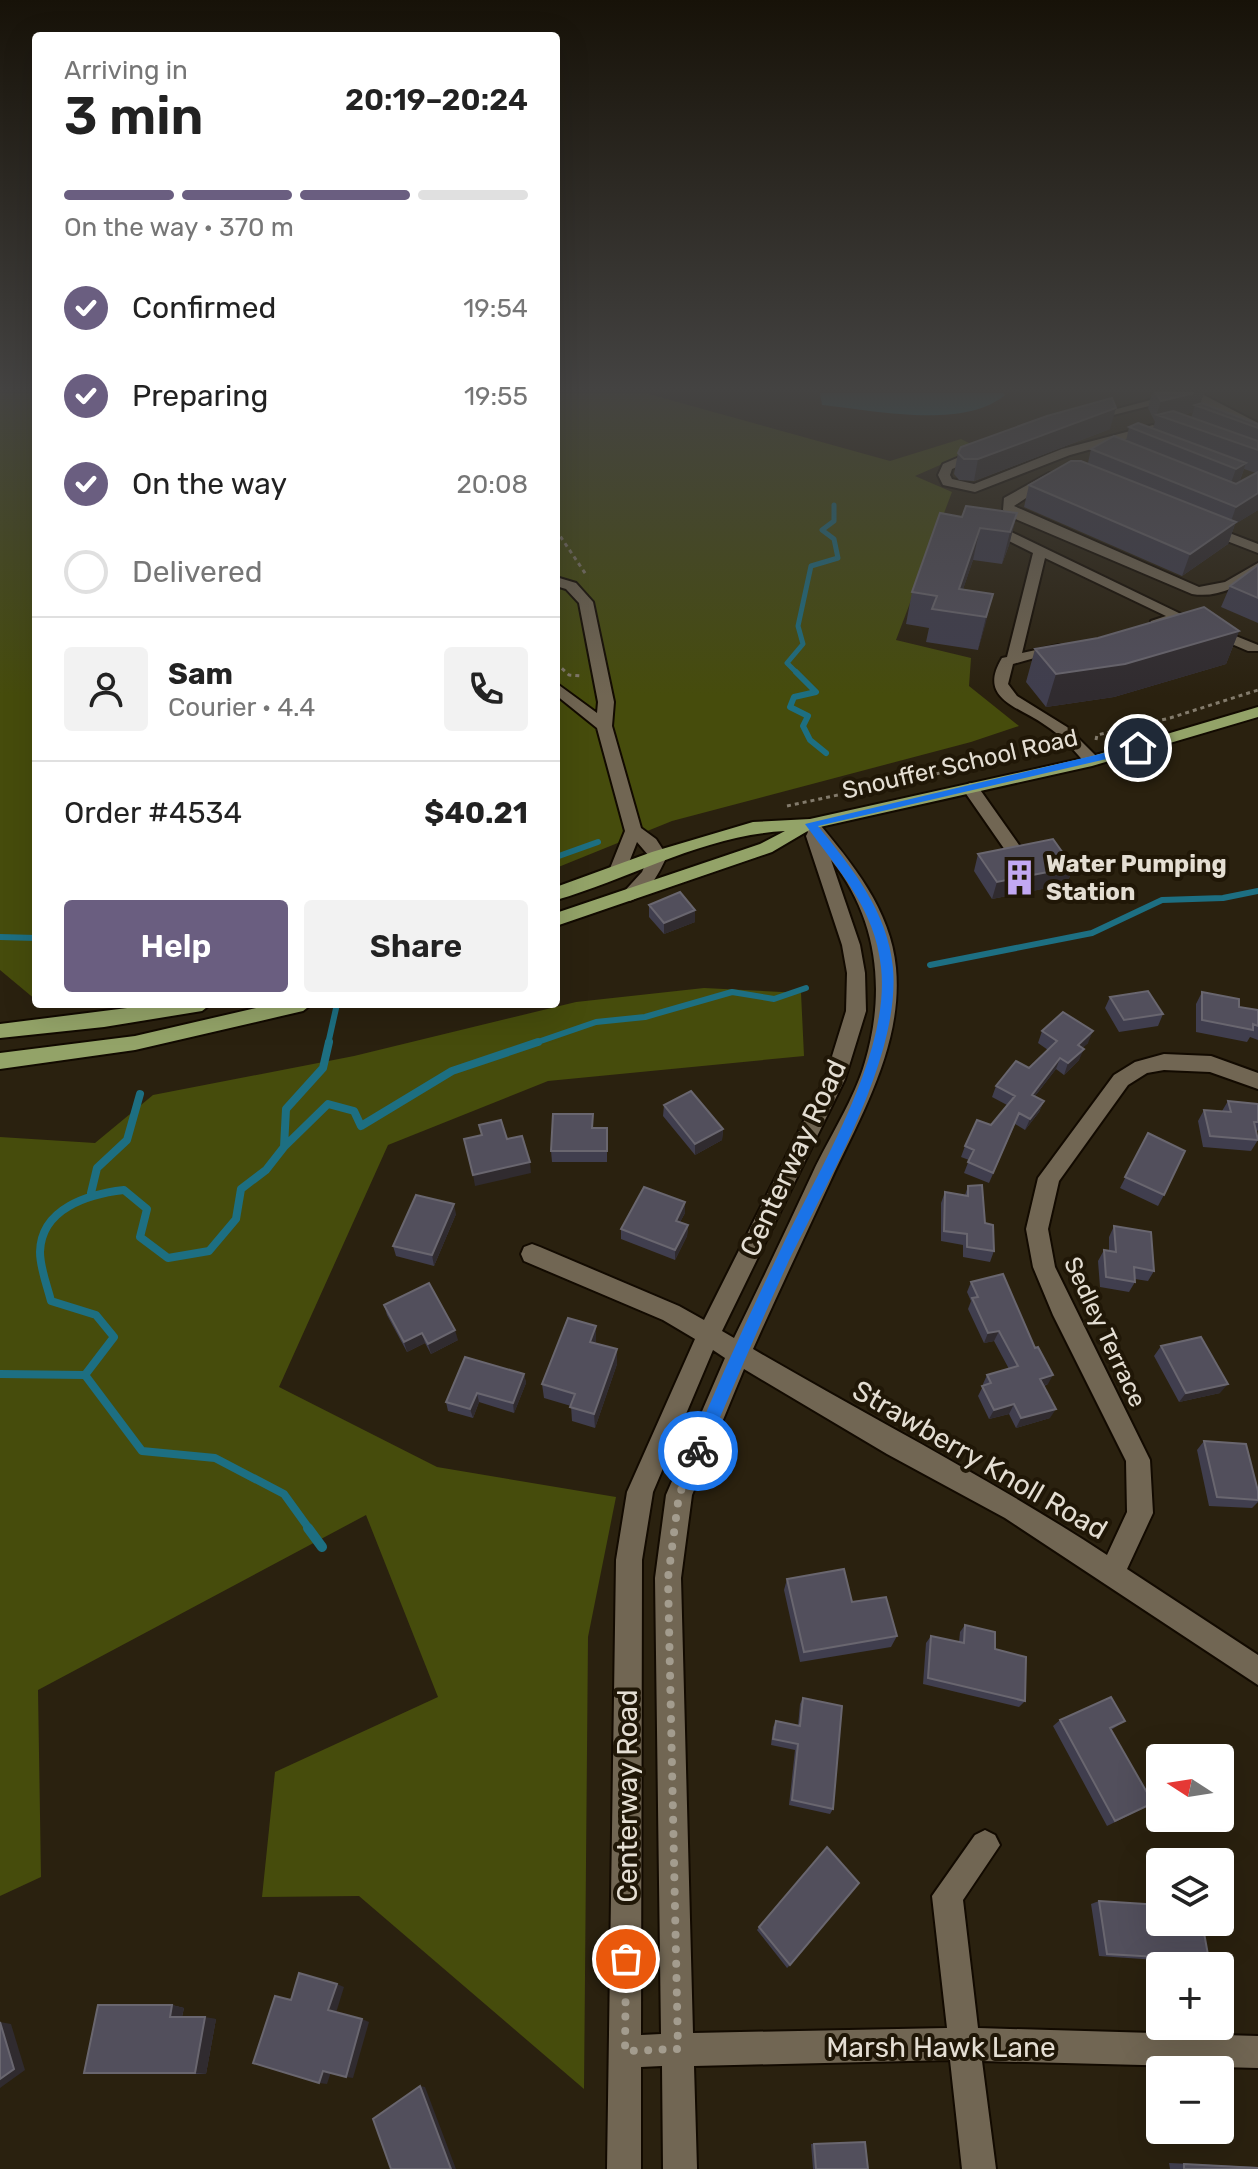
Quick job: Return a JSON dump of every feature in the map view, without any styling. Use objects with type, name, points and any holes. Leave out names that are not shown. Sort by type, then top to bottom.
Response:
[{"type":"main road","name":"Snouffer School Road","points":[[560,893],[658,856],[753,827],[810,824],[1092,761],[1258,712]]},
{"type":"main road","name":"Snouffer School Road","points":[[560,919],[766,848],[810,824]]},
{"type":"main road","points":[[0,1031],[104,1020],[178,1008]]},
{"type":"main road","points":[[0,1061],[135,1043],[285,1008]]},
{"type":"street","points":[[1020,494],[1008,501],[1007,507],[1016,514],[1197,591],[1213,592],[1229,588],[1258,567]]},
{"type":"street","points":[[1189,521],[1258,549]]},
{"type":"street","points":[[972,526],[998,531],[1253,648]]},
{"type":"street","points":[[1014,657],[1040,551]]},
{"type":"street","points":[[560,582],[571,586],[586,602],[606,702],[604,726],[633,831],[618,871]]},
{"type":"street","points":[[1139,631],[1178,616]]},
{"type":"street","points":[[1073,647],[1014,657],[1003,667],[1002,685],[1008,699],[1048,720],[1092,761]]},
{"type":"street","points":[[560,690],[604,726]]},
{"type":"street","points":[[970,788],[1018,856]]},
{"type":"street","name":"Centerway Road","points":[[624,2169],[629,1560],[640,1492],[708,1335],[835,1079],[856,1011],[856,973],[851,945],[810,824]]},
{"type":"street","name":"Centerway Road","points":[[680,2169],[668,1578],[679,1495],[739,1353],[875,1063],[886,1003],[887,968],[879,931],[851,873],[810,824]]},
{"type":"street","points":[[630,895],[649,875],[658,856],[650,843],[633,831]]},
{"type":"street","name":"Sedley Terrace","points":[[1112,1573],[1140,1513],[1138,1460],[1044,1267],[1037,1229],[1049,1178],[1121,1080],[1142,1067],[1164,1062],[1211,1064],[1258,1081]]},
{"type":"street","name":"Strawberry Knoll Road","points":[[532,1254],[671,1313],[896,1446],[1014,1509],[1258,1671]]},
{"type":"street","points":[[979,2169],[947,1896],[985,1845]]},
{"type":"street","name":"Marsh Hawk Lane","points":[[625,2051],[962,2044],[1258,2052]]},
{"type":"path","points":[[560,536],[587,576],[571,586]]},
{"type":"path","points":[[560,667],[569,675],[594,676]]},
{"type":"path","points":[[1098,739],[1097,735],[1170,718],[1258,690]]},
{"type":"path","points":[[787,807],[1055,748]]},
{"type":"green space","points":[[0,494],[32,494],[32,997],[0,970]]},
{"type":"green space","points":[[560,494],[951,494],[896,640],[971,658],[969,686],[1019,726],[971,742],[672,821],[560,866]]},
{"type":"green space","points":[[704,988],[801,993],[804,1056],[548,1081],[388,1145],[279,1387],[437,1467],[616,1497],[588,1637],[584,2089],[359,1896],[262,1897],[275,1772],[438,1697],[366,1515],[38,1690],[41,1877],[0,1896],[0,1137],[95,1143],[153,1095],[354,1056],[576,1002]]},
{"type":"building","points":[[1051,494],[1165,494],[1236,522],[1190,554]]},
{"type":"building","points":[[1204,494],[1256,494],[1236,507]]},
{"type":"building","points":[[966,506],[1017,513],[1010,532],[980,528],[959,589],[993,594],[986,617],[932,609],[937,596],[912,592],[940,513],[962,517]]},
{"type":"building","points":[[1258,565],[1258,598],[1230,586]]},
{"type":"building","points":[[1204,607],[1239,631],[1125,664],[1056,674],[1035,649],[1098,638]]},
{"type":"building","points":[[1053,839],[1073,867],[997,882],[978,854]]},
{"type":"building","points":[[680,892],[695,910],[664,923],[649,905]]},
{"type":"building","points":[[1148,991],[1163,1014],[1124,1020],[1110,997]]},
{"type":"building","points":[[1202,992],[1239,999],[1239,1007],[1258,1010],[1258,1026],[1253,1024],[1253,1030],[1202,1020]]},
{"type":"building","points":[[1063,1012],[1093,1031],[1078,1045],[1084,1049],[1068,1063],[1060,1058],[1032,1095],[1044,1101],[1030,1119],[1019,1113],[993,1173],[968,1162],[974,1150],[965,1146],[977,1120],[991,1125],[1015,1096],[996,1086],[1016,1061],[1029,1068],[1057,1041],[1042,1031]]},
{"type":"building","points":[[691,1091],[723,1129],[695,1144],[664,1105]]},
{"type":"building","points":[[1228,1101],[1258,1104],[1258,1122],[1254,1122],[1258,1140],[1210,1136],[1204,1110],[1231,1112]]},
{"type":"building","points":[[553,1114],[593,1114],[592,1128],[607,1128],[607,1151],[551,1151]]},
{"type":"building","points":[[501,1120],[507,1139],[522,1136],[530,1162],[473,1175],[464,1139],[482,1135],[479,1125]]},
{"type":"building","points":[[1148,1133],[1185,1151],[1164,1195],[1125,1177]]},
{"type":"building","points":[[982,1185],[985,1223],[993,1225],[994,1251],[967,1247],[967,1234],[944,1231],[945,1192],[968,1196],[968,1186]]},
{"type":"building","points":[[644,1187],[685,1202],[676,1221],[688,1225],[675,1250],[621,1229]]},
{"type":"building","points":[[416,1195],[454,1204],[432,1255],[393,1246]]},
{"type":"building","points":[[1114,1226],[1151,1232],[1154,1271],[1134,1267],[1135,1282],[1106,1277],[1104,1250],[1116,1252]]},
{"type":"building","points":[[1003,1274],[1035,1348],[1038,1347],[1053,1375],[1040,1379],[1056,1409],[1021,1418],[1014,1404],[994,1410],[982,1386],[991,1383],[987,1375],[1018,1366],[999,1331],[988,1333],[972,1298],[978,1297],[971,1282]]},
{"type":"building","points":[[429,1283],[455,1330],[428,1344],[422,1333],[404,1342],[384,1305]]},
{"type":"building","points":[[568,1318],[596,1326],[590,1342],[617,1349],[594,1414],[570,1407],[575,1394],[542,1384]]},
{"type":"building","points":[[1201,1337],[1228,1384],[1186,1393],[1161,1346]]},
{"type":"building","points":[[465,1357],[524,1374],[513,1403],[477,1393],[470,1409],[446,1402]]},
{"type":"building","points":[[1204,1441],[1246,1444],[1258,1500],[1217,1497]]},
{"type":"building","points":[[844,1569],[852,1602],[886,1597],[897,1636],[804,1652],[787,1579]]},
{"type":"building","points":[[965,1625],[995,1632],[995,1649],[1026,1657],[1025,1701],[928,1678],[931,1636],[964,1643]]},
{"type":"building","points":[[1111,1697],[1125,1721],[1110,1728],[1146,1791],[1146,1806],[1115,1821],[1060,1720]]},
{"type":"building","points":[[803,1698],[842,1706],[833,1809],[792,1800],[798,1744],[773,1739],[776,1721],[800,1726]]},
{"type":"building","points":[[827,1847],[859,1883],[790,1965],[759,1927]]},
{"type":"building","points":[[1099,1901],[1146,1904],[1146,1936],[1205,1936],[1208,1952],[1146,1952],[1146,1956],[1107,1954]]},
{"type":"building","points":[[299,1973],[337,1984],[328,2010],[362,2019],[346,2077],[323,2071],[319,2083],[253,2063],[275,1996],[291,2000]]},
{"type":"building","points":[[98,2005],[172,2005],[170,2017],[205,2017],[195,2073],[84,2073]]},
{"type":"building","points":[[0,2022],[14,2069],[0,2079]]},
{"type":"building","points":[[420,2086],[451,2169],[391,2169],[373,2119]]},
{"type":"building","points":[[865,2142],[868,2169],[816,2169],[814,2144]]},
{"type":"building","points":[[1184,2164],[1258,2168],[1258,2169],[1184,2169]]},
{"type":"waterway","points":[[826,753],[810,740],[803,726],[808,716],[790,707],[794,697],[816,692],[787,663],[803,644],[798,626],[811,566],[838,558],[834,539],[822,530],[834,521],[834,505]]},
{"type":"waterway","points":[[560,856],[598,842]]},
{"type":"waterway","points":[[930,965],[1092,933],[1162,900],[1223,898],[1258,891]]},
{"type":"waterway","points":[[0,937],[32,938]]},
{"type":"waterway","points":[[532,1044],[596,1022],[645,1017],[732,992],[774,999],[806,988]]},
{"type":"waterway","points":[[328,1044],[336,1008]]},
{"type":"waterway","points":[[284,1147],[286,1109],[323,1068],[329,1042]]},
{"type":"waterway","points":[[284,1147],[328,1104],[354,1111],[361,1126],[452,1071],[538,1042]]},
{"type":"waterway","points":[[91,1193],[97,1168],[127,1140],[140,1094]]},
{"type":"waterway","points":[[85,1375],[114,1337],[96,1315],[51,1301],[40,1252],[42,1237],[49,1224],[58,1214],[82,1200],[124,1190],[147,1209],[140,1237],[168,1258],[209,1251],[236,1219],[241,1189],[266,1170],[284,1147]]},
{"type":"waterway","points":[[0,1374],[85,1375]]},
{"type":"waterway","points":[[85,1375],[142,1451],[215,1458],[284,1494],[310,1530]]},
{"type":"waterway","points":[[308,1528],[322,1547]]},
{"type":"way so far","points":[[626,1959],[625,2051],[678,2049],[668,1578],[679,1495],[698,1451]]},
{"type":"place","name":"Water Pumping Station","points":[[1020,878]]},
{"type":"route","points":[[698,1451],[739,1353],[875,1063],[886,1003],[887,968],[879,931],[851,873],[810,824],[1138,748]]}]
